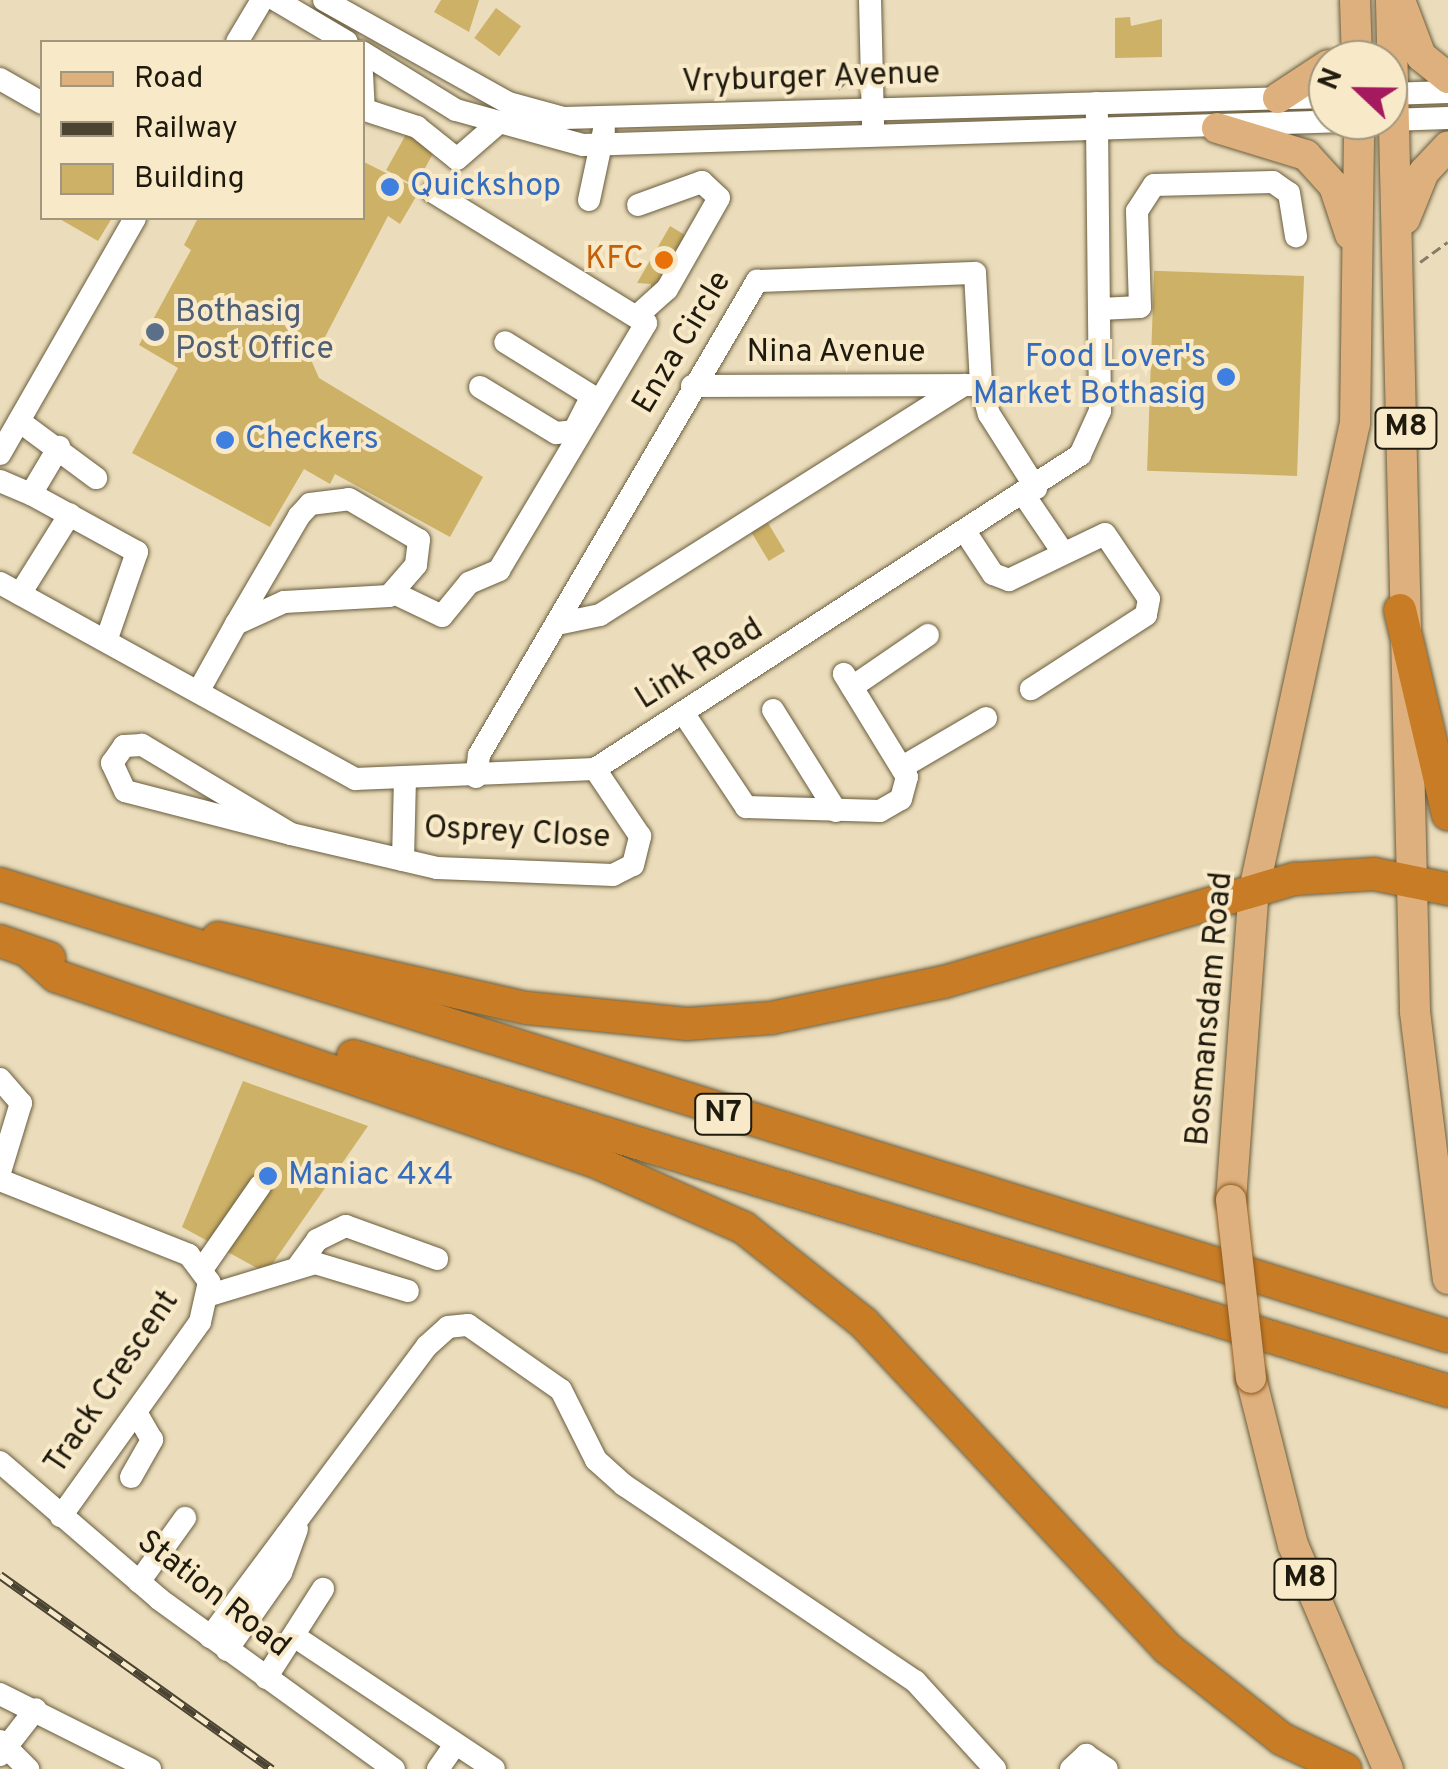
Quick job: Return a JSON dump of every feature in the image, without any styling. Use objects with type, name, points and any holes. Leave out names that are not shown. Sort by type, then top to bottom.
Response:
[{"type":"highway","points":[[1400,610],[1448,814]]},
{"type":"highway","points":[[92,916],[130,916],[526,1008],[687,1024],[854,1003],[1254,890],[1340,873],[1411,878],[1448,889]]},
{"type":"highway","name":"N7","points":[[0,884],[92,916],[1448,1336]]},
{"type":"highway","points":[[14,946],[56,976],[596,1162],[744,1228],[864,1323],[1167,1648],[1282,1740],[1345,1769]]},
{"type":"highway","name":"N7","points":[[14,946],[1448,1391]]},
{"type":"main road","name":"M8","points":[[1390,40],[1391,0]]},
{"type":"main road","points":[[1400,0],[1418,51],[1448,78]]},
{"type":"main road","points":[[1355,7],[1356,40]]},
{"type":"main road","points":[[1340,40],[1355,7]]},
{"type":"main road","points":[[1278,98],[1308,78]]},
{"type":"main road","points":[[1218,128],[1281,142],[1324,171],[1347,221],[1362,296]]},
{"type":"main road","name":"Bosmansdam Road","points":[[1359,140],[1362,296],[1342,517],[1254,890],[1231,1200],[1251,1378],[1293,1545],[1388,1769]]},
{"type":"main road","name":"M8","points":[[1393,140],[1409,255],[1400,610],[1411,878],[1423,1102],[1448,1279]]},
{"type":"main road","points":[[1409,255],[1415,187],[1448,146]]},
{"type":"street","points":[[238,40],[262,0]]},
{"type":"street","points":[[276,0],[341,40]]},
{"type":"street","name":"Vryburger Avenue","points":[[324,0],[508,103],[605,117],[1097,129],[1308,124]]},
{"type":"street","points":[[870,0],[873,123]]},
{"type":"street","name":"Vryburger Avenue","points":[[365,54],[495,126],[602,145],[1096,103],[1308,97]]},
{"type":"street","points":[[0,78],[40,102]]},
{"type":"street","points":[[1408,104],[1448,92]]},
{"type":"street","name":"Link Road","points":[[10,589],[347,775],[405,780],[595,769],[1030,492],[1080,455],[1097,423],[1100,308],[1096,103]]},
{"type":"street","points":[[365,110],[416,127],[457,159],[495,126]]},
{"type":"street","points":[[1408,112],[1448,118]]},
{"type":"street","points":[[589,200],[605,117]]},
{"type":"street","points":[[638,206],[702,182],[720,198],[667,289],[639,314]]},
{"type":"street","points":[[1100,308],[1140,307],[1137,210],[1154,185],[1274,182],[1289,194],[1296,236]]},
{"type":"street","points":[[236,624],[284,602],[394,593],[442,616],[469,582],[499,570],[646,323],[639,314],[432,192]]},
{"type":"street","points":[[0,454],[134,220]]},
{"type":"street","name":"Enza Circle","points":[[476,777],[480,755],[692,386],[762,277],[964,270],[981,280],[973,385]]},
{"type":"street","points":[[480,387],[568,436],[590,404],[588,391],[505,342]]},
{"type":"street","points":[[557,348],[559,360],[609,388]]},
{"type":"street","points":[[556,624],[600,615],[973,385],[1062,552]]},
{"type":"street","name":"Nina Avenue","points":[[692,386],[973,385]]},
{"type":"street","points":[[19,420],[96,478]]},
{"type":"street","points":[[31,494],[58,447]]},
{"type":"street","points":[[0,481],[138,552],[106,641]]},
{"type":"street","points":[[198,692],[236,624],[318,498],[350,498],[419,540],[416,566],[394,593]]},
{"type":"street","points":[[10,589],[70,514]]},
{"type":"street","points":[[966,533],[1004,580],[1091,534],[1108,536],[1150,610],[1031,689]]},
{"type":"street","points":[[684,714],[746,808],[836,810],[896,804],[904,766],[848,681],[928,635]]},
{"type":"street","points":[[773,710],[836,810]]},
{"type":"street","points":[[904,766],[986,718]]},
{"type":"street","name":"Osprey Close","points":[[291,834],[142,745],[124,746],[112,763],[125,791],[291,834],[402,860],[625,872],[640,836],[595,769]]},
{"type":"street","name":"Osprey Close","points":[[402,860],[405,780]]},
{"type":"street","points":[[0,1079],[21,1104],[0,1172]]},
{"type":"street","name":"Track Crescent","points":[[0,1180],[203,1268],[210,1295],[136,1412],[62,1516]]},
{"type":"street","points":[[203,1268],[260,1186]]},
{"type":"street","points":[[299,1264],[317,1240],[346,1226],[438,1259]]},
{"type":"street","points":[[210,1295],[299,1264],[408,1291]]},
{"type":"street","points":[[219,1644],[280,1573],[298,1526],[427,1346],[448,1327],[468,1325],[561,1390],[596,1460],[624,1485],[924,1688],[995,1769]]},
{"type":"street","points":[[131,1477],[152,1440],[136,1412]]},
{"type":"street","name":"Station Road","points":[[0,1462],[139,1582],[394,1769]]},
{"type":"street","points":[[139,1582],[185,1518]]},
{"type":"street","points":[[266,1678],[323,1590]]},
{"type":"street","points":[[294,1636],[494,1769]]},
{"type":"street","points":[[0,1694],[150,1769]]},
{"type":"street","points":[[28,1769],[3,1747],[36,1709]]},
{"type":"street","points":[[438,1769],[454,1746]]},
{"type":"street","points":[[1071,1769],[1086,1755],[1107,1769]]},
{"type":"path","points":[[831,98],[860,67]]},
{"type":"path","points":[[1409,255],[1448,242]]},
{"type":"building","points":[[441,0],[479,0],[469,32],[434,12]]},
{"type":"building","points":[[496,8],[521,26],[499,56],[474,38]]},
{"type":"building","points":[[1130,17],[1131,26],[1162,19],[1162,57],[1115,58],[1115,18]]},
{"type":"building","points":[[409,129],[438,145],[415,186],[386,170]]},
{"type":"building","points":[[365,162],[420,190],[400,224],[388,216],[312,362],[319,378],[483,477],[450,537],[335,474],[330,484],[304,469],[270,527],[132,453],[178,368],[139,345],[191,250],[184,245],[197,220],[365,220]]},
{"type":"building","points":[[61,220],[111,220],[98,241]]},
{"type":"building","name":"KFC","points":[[670,226],[690,238],[651,297],[651,284],[637,283]]},
{"type":"building","name":"Food Lover's Market Bothasig","points":[[1154,271],[1304,276],[1297,476],[1147,471]]},
{"type":"building","points":[[768,523],[785,551],[769,561],[752,533]]},
{"type":"building","name":"Maniac 4x4","points":[[243,1081],[368,1126],[266,1273],[182,1227]]},
{"type":"railway","points":[[0,1575],[272,1769]]},
{"type":"place","name":"Quickshop","points":[[390,187]]},
{"type":"place","name":"KFC","points":[[664,260]]},
{"type":"place","name":"Bothasig Post Office","points":[[155,332]]},
{"type":"place","name":"Food Lover's Market Bothasig","points":[[1226,377]]},
{"type":"place","name":"Checkers","points":[[225,440]]},
{"type":"place","name":"Maniac 4x4","points":[[268,1176]]}]
